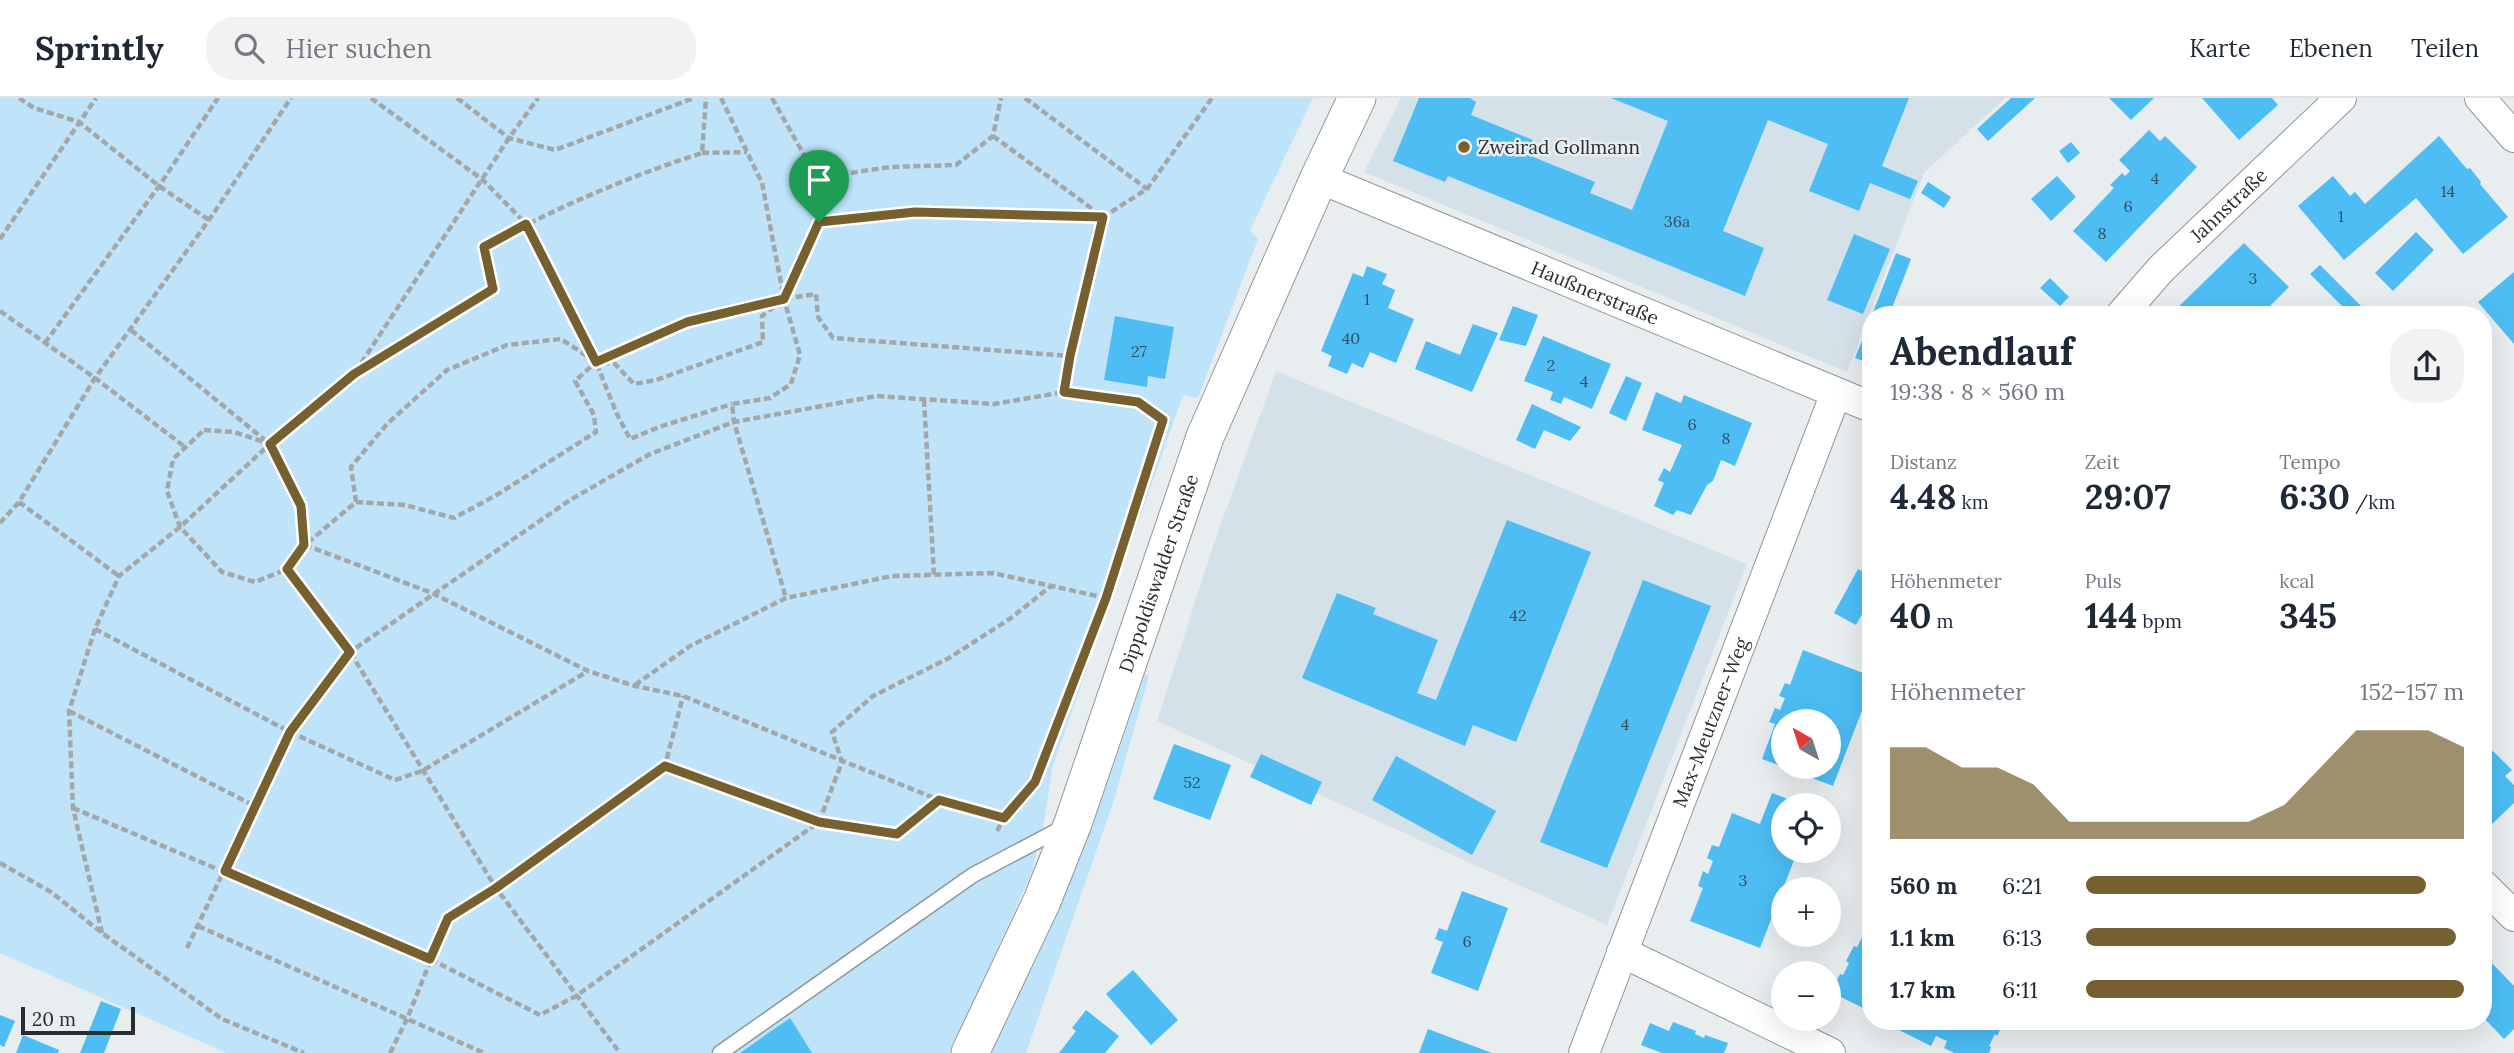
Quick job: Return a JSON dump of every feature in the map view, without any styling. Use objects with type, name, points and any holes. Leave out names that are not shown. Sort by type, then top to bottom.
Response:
[{"type":"street","name":"Dippoldiswalder Straße","points":[[970,1053],[1042,901],[1073,823],[1205,437],[1357,98]]},
{"type":"street","name":"Jahnstraße","points":[[2129,306],[2161,270],[2342,98]]},
{"type":"street","points":[[2480,98],[2514,137]]},
{"type":"street","name":"Haußnerstraße","points":[[1319,178],[1862,403]]},
{"type":"street","name":"Max-Meutzner-Weg","points":[[1584,1053],[1836,393]]},
{"type":"street","points":[[2492,894],[2514,916]]},
{"type":"street","points":[[1622,952],[1830,1053]]},
{"type":"lane","points":[[720,1053],[973,875],[1073,823]]},
{"type":"path","points":[[19,98],[34,108],[79,122],[159,186],[209,220]]},
{"type":"path","points":[[0,239],[96,98]]},
{"type":"path","points":[[45,343],[159,186],[218,98]]},
{"type":"path","points":[[0,523],[19,502],[95,378],[209,220],[291,98]]},
{"type":"path","points":[[371,98],[483,180],[526,224],[596,362],[630,439],[732,404],[771,398],[791,384],[800,355],[784,299],[762,183],[721,98]]},
{"type":"path","points":[[457,98],[509,138],[555,150],[694,98]]},
{"type":"path","points":[[354,374],[538,98]]},
{"type":"path","points":[[702,153],[706,98]]},
{"type":"path","points":[[772,98],[817,178],[890,167],[956,165],[993,136],[1002,98]]},
{"type":"path","points":[[1025,98],[1147,189]]},
{"type":"path","points":[[355,502],[351,467],[387,424],[447,370],[507,345],[561,339],[596,362],[615,364],[634,384],[656,380],[763,342],[762,316],[784,299],[819,222],[915,212],[1103,217],[1147,189],[1212,98]]},
{"type":"path","points":[[993,136],[1103,217]]},
{"type":"path","points":[[102,933],[73,808],[69,711],[95,629],[119,576],[180,527],[270,444],[354,374],[493,289],[484,247],[526,224],[664,165],[702,153],[747,152]]},
{"type":"path","points":[[1064,392],[1103,217]]},
{"type":"path","points":[[270,444],[234,432],[204,430],[173,459],[167,491],[180,527],[222,572],[255,582],[287,569],[304,545],[355,502],[405,505],[454,518],[495,496],[596,432],[594,415],[575,381],[596,362],[687,322],[816,294],[818,317],[833,338],[1070,356]]},
{"type":"path","points":[[0,310],[185,447]]},
{"type":"path","points":[[131,330],[270,444],[301,506],[304,545]]},
{"type":"path","points":[[187,948],[290,732],[350,652],[570,500],[650,454],[734,422],[877,396],[994,404],[1064,392],[1138,402],[1163,420],[1205,437]]},
{"type":"path","points":[[924,400],[934,575]]},
{"type":"path","points":[[732,404],[734,422],[786,598]]},
{"type":"path","points":[[973,875],[1004,818],[1035,782],[1106,598],[1163,420]]},
{"type":"path","points":[[19,502],[119,576]]},
{"type":"path","points":[[304,545],[432,593],[588,671],[635,686],[683,696],[939,800],[1004,818]]},
{"type":"path","points":[[287,569],[350,652],[496,888],[620,1053]]},
{"type":"path","points":[[635,686],[690,646],[786,598],[892,576],[993,573],[1106,598]]},
{"type":"path","points":[[73,808],[430,959],[540,1015],[576,996],[819,822],[842,762],[832,732],[873,696],[949,658],[1011,618],[1051,586]]},
{"type":"path","points":[[95,629],[290,732],[395,780],[422,771],[588,671]]},
{"type":"path","points":[[390,1053],[407,1019],[448,918],[496,888],[665,766],[683,696]]},
{"type":"path","points":[[69,711],[256,806]]},
{"type":"path","points":[[665,766],[819,822],[897,834],[939,800]]},
{"type":"path","points":[[0,863],[51,892],[102,933],[222,1019],[304,1053]]},
{"type":"path","points":[[198,926],[484,1053]]},
{"type":"shaded area","points":[[0,98],[1313,98],[1250,230],[1258,239],[1198,398],[1183,395],[1052,768],[1045,817],[1032,872],[950,1053],[227,1053],[0,953]]},
{"type":"shaded area","points":[[1401,98],[2005,98],[1924,173],[1873,306],[1862,306],[1862,333],[1847,372],[1364,172]]},
{"type":"shaded area","points":[[1276,371],[1747,564],[1607,925],[1157,721],[1213,546]]},
{"type":"shaded area","points":[[1145,674],[1148,679],[1115,797],[1026,1053],[990,1053],[1058,907],[1104,793]]},
{"type":"building","points":[[1419,98],[1470,98],[1476,102],[1471,115],[1533,140],[1526,154],[1595,182],[1590,193],[1632,210],[1668,121],[1611,98],[1909,98],[1882,166],[1918,181],[1910,199],[1870,183],[1859,211],[1809,191],[1828,144],[1768,120],[1723,231],[1764,248],[1745,296],[1448,176],[1445,182],[1393,161]]},
{"type":"building","points":[[2011,98],[2035,98],[1988,141],[1977,129]]},
{"type":"building","points":[[2109,98],[2154,98],[2131,120]]},
{"type":"building","points":[[2202,98],[2272,98],[2278,105],[2239,140]]},
{"type":"building","points":[[2149,130],[2160,141],[2165,136],[2197,167],[2106,262],[2073,231],[2114,188],[2110,185],[2122,173],[2125,176],[2130,171],[2119,160]]},
{"type":"building","points":[[2439,136],[2467,169],[2470,168],[2508,217],[2463,254],[2416,198],[2344,260],[2298,206],[2333,176],[2350,196],[2355,192],[2365,204]]},
{"type":"building","points":[[2071,142],[2080,153],[2068,163],[2059,151]]},
{"type":"building","points":[[2057,176],[2076,197],[2051,221],[2031,199]]},
{"type":"building","points":[[1928,182],[1951,197],[1944,208],[1921,193]]},
{"type":"building","points":[[2416,232],[2434,250],[2393,291],[2375,273]]},
{"type":"building","points":[[1854,234],[1890,249],[1866,306],[1862,306],[1862,314],[1827,300]]},
{"type":"building","points":[[2244,243],[2289,287],[2270,306],[2179,306]]},
{"type":"building","points":[[1896,253],[1911,259],[1893,306],[1875,306]]},
{"type":"building","points":[[2320,265],[2361,306],[2342,306],[2310,274]]},
{"type":"building","points":[[1367,266],[1387,274],[1382,284],[1395,290],[1388,308],[1414,319],[1396,363],[1370,352],[1363,368],[1352,363],[1347,374],[1328,366],[1332,356],[1321,351],[1353,273],[1363,277]]},
{"type":"building","points":[[2514,272],[2514,344],[2492,318],[2492,306],[2481,306],[2478,302]]},
{"type":"building","points":[[2050,278],[2069,297],[2060,306],[2040,288]]},
{"type":"building","points":[[1513,306],[1538,315],[1526,346],[1499,340]]},
{"type":"building","points":[[1115,316],[1174,327],[1165,379],[1148,376],[1147,387],[1104,380]]},
{"type":"building","points":[[1473,324],[1498,333],[1472,392],[1415,369],[1426,341],[1460,355]]},
{"type":"building","points":[[1543,336],[1611,364],[1592,409],[1564,397],[1561,404],[1550,400],[1553,392],[1524,381]]},
{"type":"building","points":[[1862,341],[1862,361],[1855,358]]},
{"type":"building","points":[[1626,376],[1642,383],[1626,421],[1609,413]]},
{"type":"building","points":[[1656,392],[1681,403],[1684,395],[1752,423],[1735,466],[1721,460],[1713,481],[1707,485],[1691,515],[1677,510],[1673,515],[1654,506],[1664,483],[1658,480],[1664,468],[1670,472],[1682,445],[1642,430]]},
{"type":"building","points":[[1532,404],[1581,427],[1570,441],[1544,430],[1535,449],[1516,440]]},
{"type":"building","points":[[1507,520],[1591,552],[1516,742],[1473,725],[1465,746],[1302,678],[1337,593],[1376,608],[1373,614],[1438,640],[1417,693],[1436,700]]},
{"type":"building","points":[[1858,569],[1862,571],[1862,614],[1856,625],[1834,613]]},
{"type":"building","points":[[1643,580],[1711,606],[1607,868],[1540,842]]},
{"type":"building","points":[[1803,650],[1862,673],[1862,710],[1841,765],[1841,709],[1780,709],[1785,698],[1779,696],[1785,683],[1790,685]]},
{"type":"building","points":[[1771,735],[1771,762],[1762,759]]},
{"type":"building","points":[[1174,744],[1231,765],[1210,820],[1153,799]]},
{"type":"building","points":[[2492,752],[2512,770],[2505,776],[2514,785],[2514,803],[2492,824]]},
{"type":"building","points":[[1261,754],[1322,782],[1311,805],[1250,777]]},
{"type":"building","points":[[1396,756],[1496,811],[1472,855],[1372,800]]},
{"type":"building","points":[[1815,779],[1836,779],[1833,786]]},
{"type":"building","points":[[1771,796],[1771,863],[1793,863],[1788,877],[1771,877],[1771,920],[1760,948],[1690,921],[1703,888],[1698,886],[1703,871],[1708,874],[1713,861],[1707,858],[1712,845],[1719,847],[1732,813],[1760,824]]},
{"type":"building","points":[[1462,891],[1508,908],[1478,991],[1431,973],[1443,942],[1435,939],[1439,928],[1447,931]]},
{"type":"building","points":[[1862,937],[1862,1008],[1841,997],[1841,974],[1849,963],[1846,961],[1854,946],[1857,947]]},
{"type":"building","points":[[2492,963],[2514,986],[2514,1029],[2504,1039],[2492,1026]]},
{"type":"building","points":[[1133,970],[1178,1020],[1151,1045],[1106,994]]},
{"type":"building","points":[[101,1001],[121,1009],[104,1053],[80,1053]]},
{"type":"building","points":[[1086,1010],[1119,1036],[1105,1053],[1059,1053],[1076,1031],[1072,1028]]},
{"type":"building","points":[[0,1015],[15,1021],[4,1047],[0,1045]]},
{"type":"building","points":[[790,1018],[812,1053],[740,1053]]},
{"type":"building","points":[[1673,1022],[1696,1031],[1695,1034],[1704,1038],[1705,1035],[1728,1043],[1724,1053],[1662,1053],[1641,1045],[1650,1023],[1669,1031]]},
{"type":"building","points":[[1428,1029],[1492,1053],[1419,1053]]},
{"type":"building","points":[[1899,1030],[2000,1030],[1989,1046],[1989,1053],[1954,1053],[1944,1048],[1947,1041],[1936,1036],[1931,1046]]},
{"type":"building","points":[[23,1035],[59,1050],[58,1053],[16,1053]]},
{"type":"place","name":"Zweirad Gollmann","points":[[1464,147]]},
{"type":"route","points":[[915,212],[1103,217],[1064,392],[1138,402],[1163,420],[1106,598],[1035,782],[1004,818],[939,800],[897,834],[819,822],[665,766],[496,888],[448,918],[430,959],[225,871],[290,732],[350,652],[287,569],[304,545],[301,506],[270,444],[354,374],[493,289],[484,247],[526,224],[596,362],[687,322],[784,299],[819,222],[915,212]]}]
